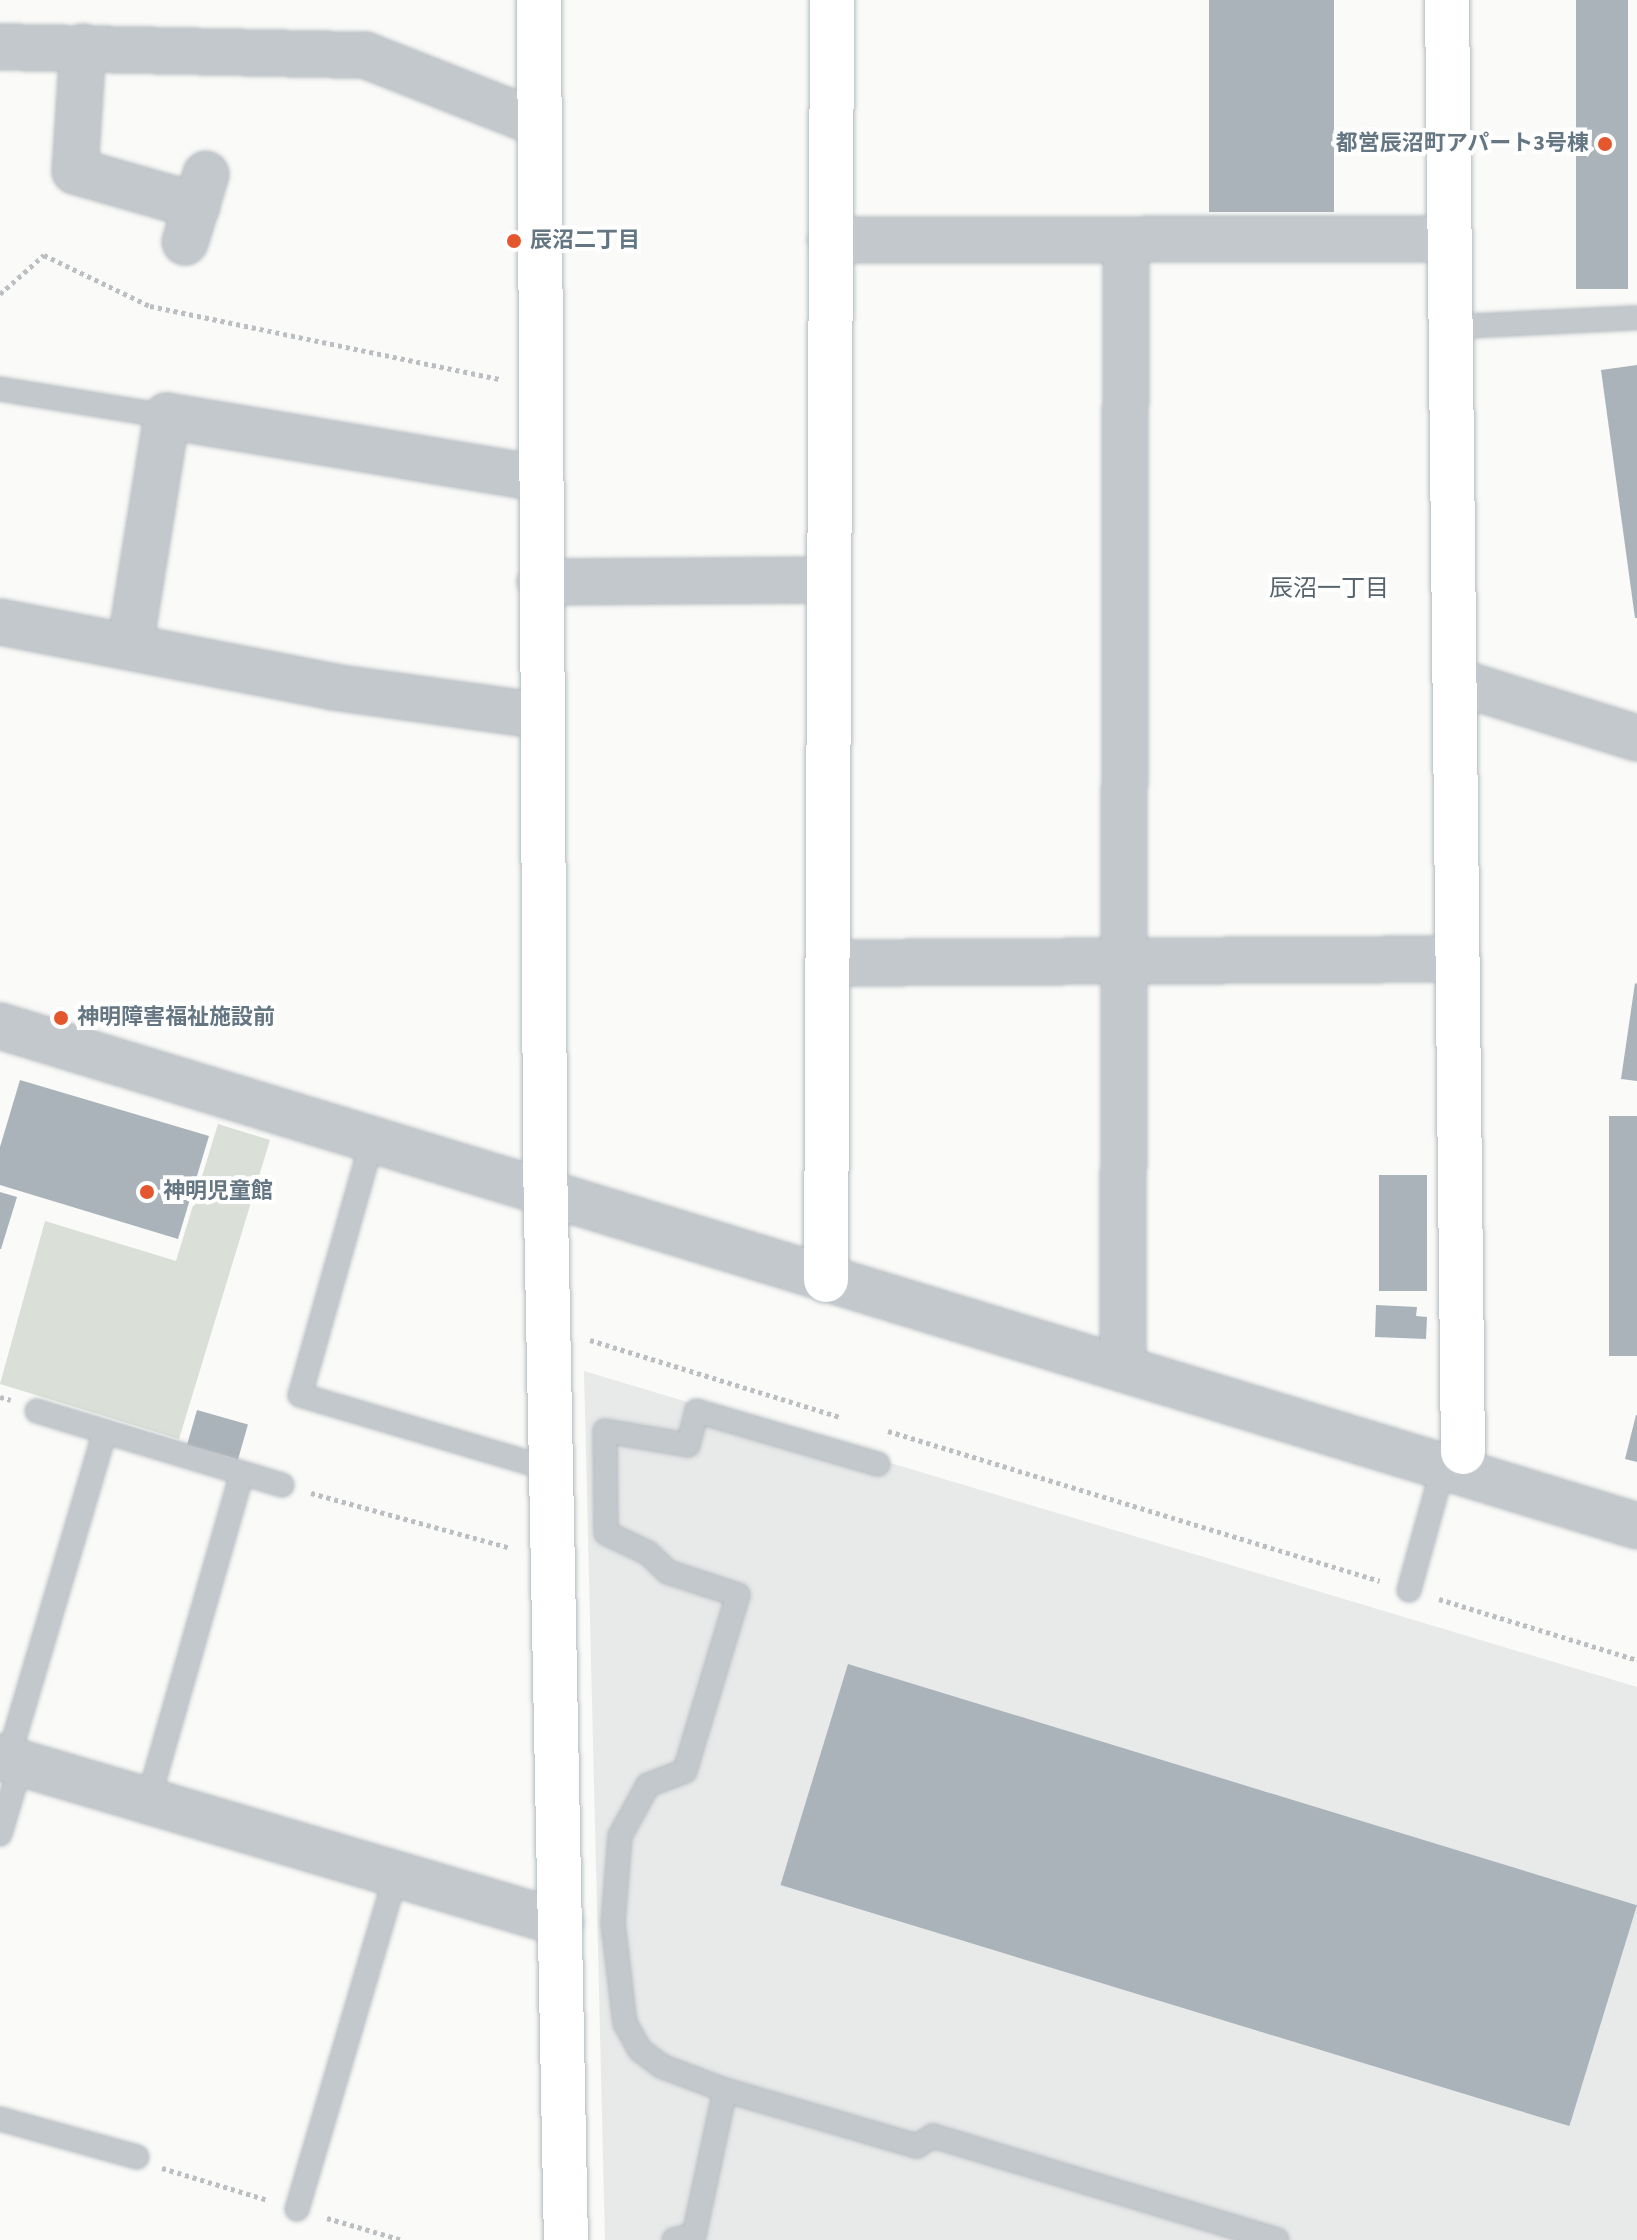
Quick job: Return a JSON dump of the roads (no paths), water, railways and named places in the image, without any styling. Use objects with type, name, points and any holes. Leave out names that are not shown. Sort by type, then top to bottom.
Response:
[{"type":"street","points":[[539,0],[538,388],[547,1327],[566,2240]]},
{"type":"street","points":[[826,1280],[832,0]]},
{"type":"street","points":[[1447,0],[1458,959],[1457,1464]]},
{"type":"street","points":[[0,47],[365,55],[538,123]]},
{"type":"street","points":[[83,47],[75,171],[196,207]]},
{"type":"street","points":[[830,240],[1448,239]]},
{"type":"street","points":[[1123,1368],[1126,241]]},
{"type":"street","points":[[130,646],[167,416],[539,478]]},
{"type":"street","points":[[540,582],[829,580]]},
{"type":"street","points":[[0,622],[333,687],[542,716]]},
{"type":"street","points":[[1455,681],[1637,738]]},
{"type":"street","points":[[827,963],[1458,959]]},
{"type":"street","points":[[0,1026],[826,1280],[1457,1464],[1637,1526]]},
{"type":"street","points":[[10,1760],[561,1923]]},
{"type":"lane","points":[[1450,327],[1637,318]]},
{"type":"lane","points":[[0,389],[167,416]]},
{"type":"lane","points":[[372,1141],[300,1395],[550,1469]]},
{"type":"lane","points":[[37,1411],[104,1434],[282,1485]]},
{"type":"lane","points":[[878,1464],[697,1411],[688,1445],[605,1431],[606,1533],[648,1553],[668,1572],[738,1595],[685,1771],[648,1785],[620,1836],[613,1923],[617,1990],[625,2023],[640,2050],[661,2066],[725,2090],[917,2146],[933,2136],[1277,2240]]},
{"type":"lane","points":[[0,1834],[10,1760],[104,1434]]},
{"type":"lane","points":[[1409,1590],[1457,1464]]},
{"type":"lane","points":[[148,1801],[242,1474]]},
{"type":"lane","points":[[297,2209],[396,1875]]},
{"type":"lane","points":[[674,2240],[694,2235],[725,2090]]},
{"type":"lane","points":[[0,2119],[137,2157]]},
{"type":"place","name":"都営辰沼町アパート3号棟","points":[[1605,144]]},
{"type":"place","name":"辰沼二丁目","points":[[514,241]]},
{"type":"place","name":"神明障害福祉施設前","points":[[61,1018]]},
{"type":"place","name":"神明児童館","points":[[147,1192]]},
{"type":"district","name":"辰沼一丁目","points":[[1329,589]]}]
